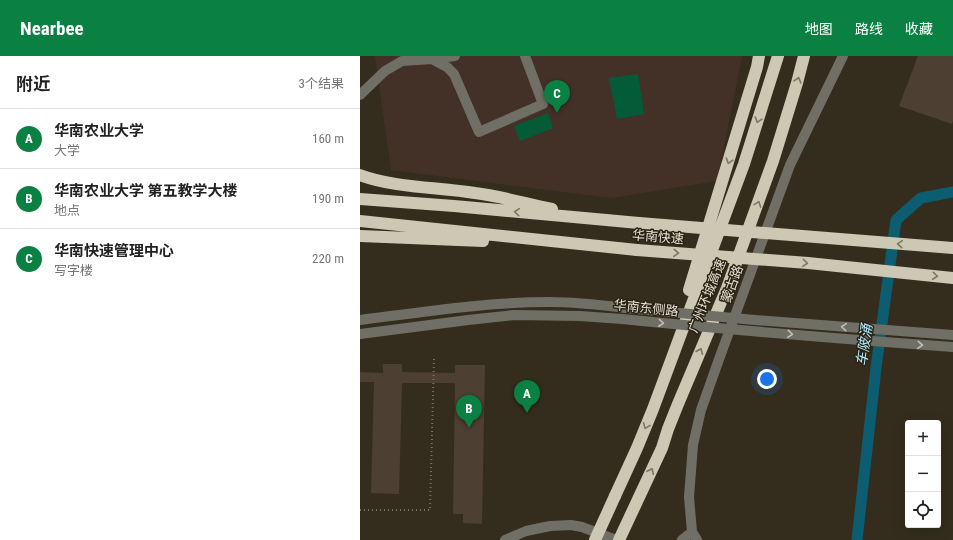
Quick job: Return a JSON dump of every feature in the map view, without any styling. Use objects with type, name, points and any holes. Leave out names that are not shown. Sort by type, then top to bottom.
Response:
[{"type":"highway","points":[[653,409],[755,74],[759,56]]},
{"type":"highway","name":"广州环城高速","points":[[595,540],[653,409],[744,164],[778,56]]},
{"type":"highway","name":"广州环城高速","points":[[619,540],[662,448],[683,390],[727,288],[770,168],[804,56]]},
{"type":"highway","points":[[360,175],[390,183],[476,193],[608,221]]},
{"type":"highway","name":"华南快速","points":[[360,199],[454,206],[608,221],[953,248]]},
{"type":"highway","name":"华南快速","points":[[360,221],[637,250],[808,263],[953,278]]},
{"type":"highway","points":[[360,236],[608,246]]},
{"type":"street","points":[[360,95],[385,71],[402,62],[455,56]]},
{"type":"street","points":[[432,59],[447,67],[454,74],[479,132],[543,104],[525,56]]},
{"type":"street","name":"蒙古路","points":[[695,536],[689,498],[693,445],[701,410],[790,165],[842,56]]},
{"type":"street","name":"华南东侧路","points":[[360,320],[497,304],[552,302],[755,320],[953,335]]},
{"type":"street","name":"华南东侧路","points":[[360,334],[514,315],[580,316],[953,347]]},
{"type":"street","points":[[506,540],[526,531],[550,526],[571,525],[582,527],[616,540]]},
{"type":"street","points":[[682,540],[695,536]]},
{"type":"path","points":[[360,510],[430,510],[434,358]]},
{"type":"shaded area","points":[[375,56],[742,56],[717,181],[611,198],[391,170]]},
{"type":"green space","points":[[638,74],[644,114],[617,119],[609,78]]},
{"type":"green space","points":[[548,113],[553,128],[520,141],[514,126]]},
{"type":"building","points":[[918,56],[953,56],[952,124],[899,106]]},
{"type":"building","points":[[383,364],[402,364],[402,372],[455,373],[455,365],[485,365],[482,524],[463,523],[463,514],[453,514],[455,383],[402,383],[399,494],[371,493],[374,382],[360,382],[360,372],[383,373]]},
{"type":"waterway","name":"车陂涌","points":[[857,540],[876,368],[896,220],[921,198],[953,192]]},
{"type":"place","name":"华南快速管理中心","points":[[557,113]]},
{"type":"place","name":"华南农业大学","points":[[527,413]]},
{"type":"place","name":"华南农业大学 第五教学大楼","points":[[469,428]]}]
